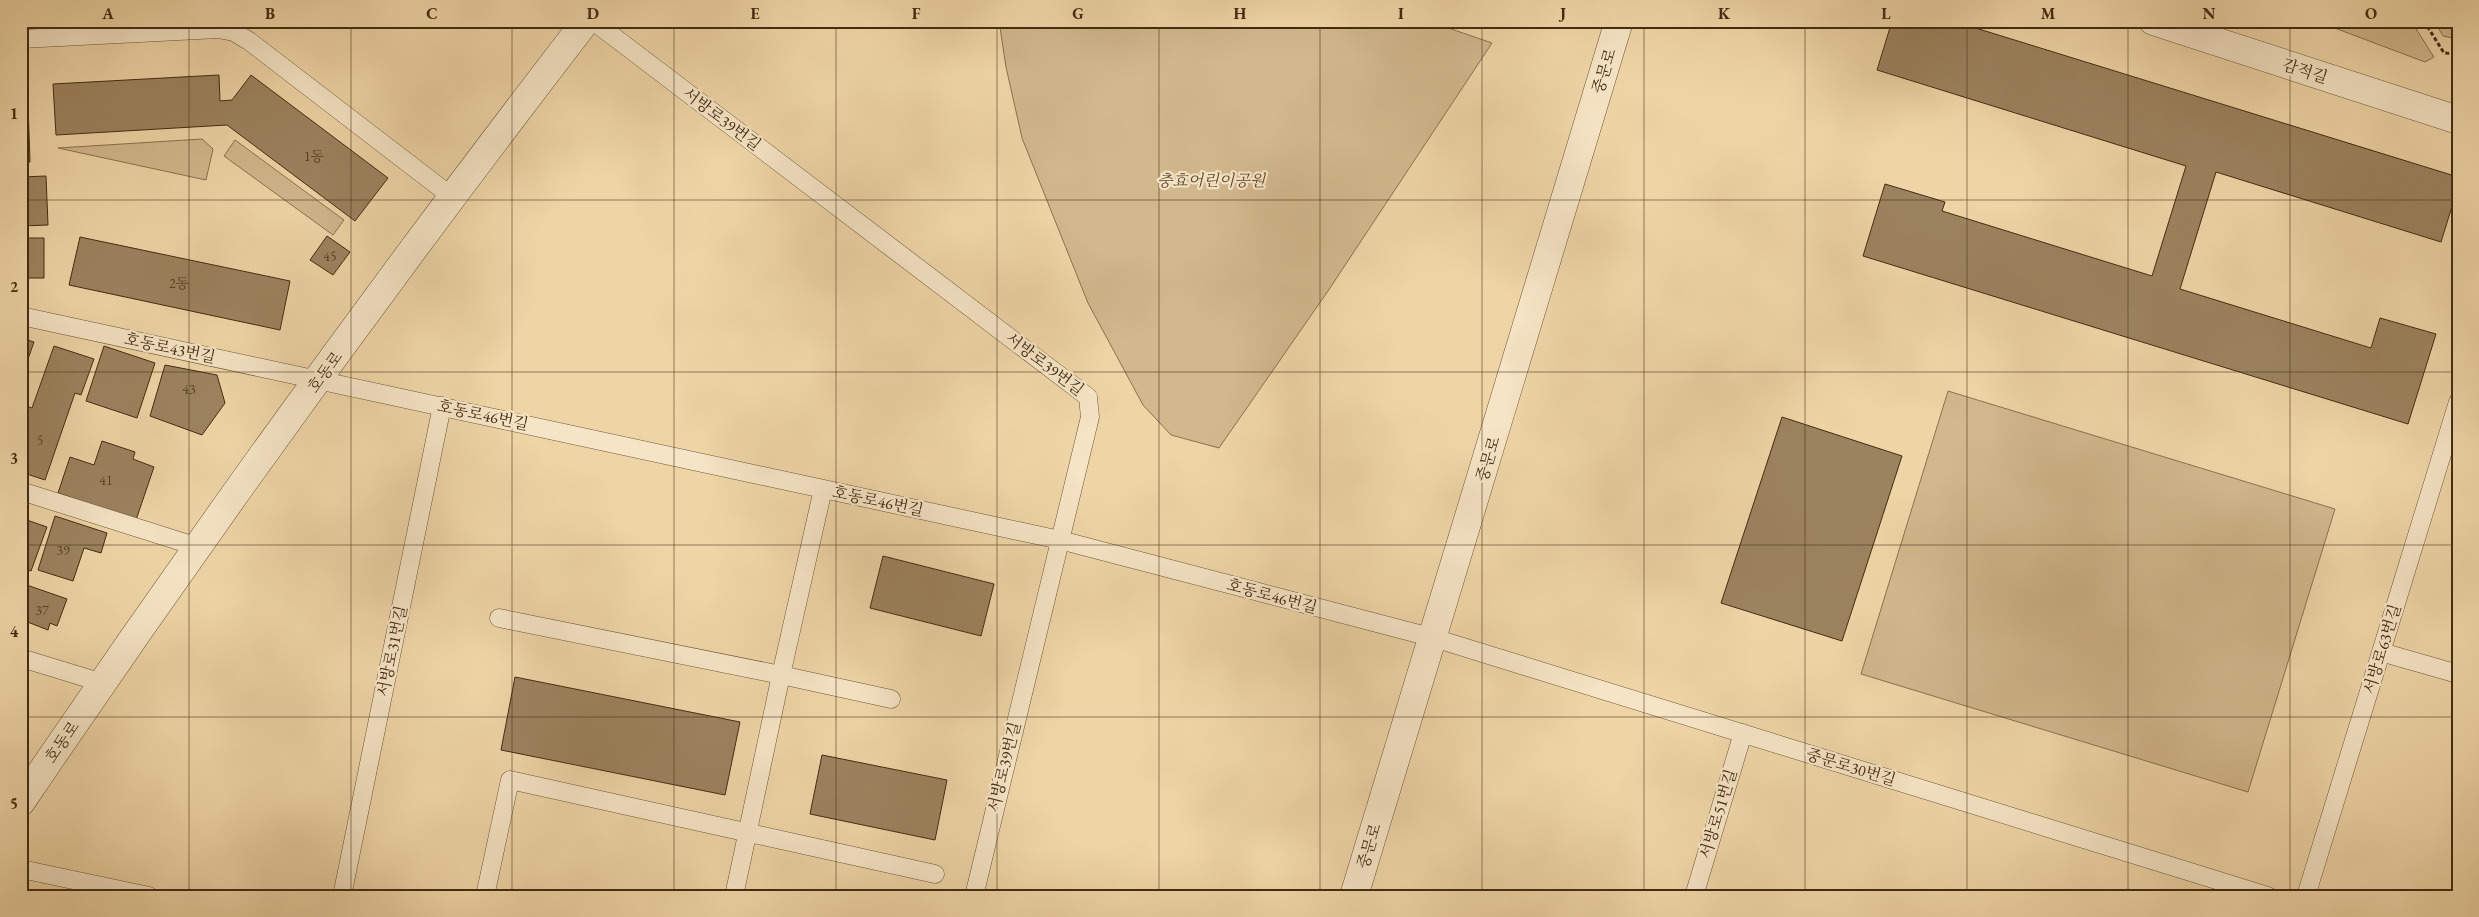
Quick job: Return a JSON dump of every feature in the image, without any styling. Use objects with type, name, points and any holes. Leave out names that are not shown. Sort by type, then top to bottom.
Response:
[{"type":"street","name":"호동로","points":[[21,802],[198,547],[451,196],[586,21]]},
{"type":"street","name":"중문로","points":[[1354,896],[1434,638],[1619,21]]},
{"type":"street","name":"감적길","points":[[2153,21],[2458,120]]},
{"type":"lane","name":"서방로39번길","points":[[593,21],[1088,397],[1090,417],[974,896]]},
{"type":"lane","points":[[21,39],[218,29],[234,32],[249,41],[451,196]]},
{"type":"lane","name":"호동로43번길","points":[[21,316],[319,380]]},
{"type":"lane","name":"호동로46번길","points":[[319,380],[1060,540],[1434,638]]},
{"type":"lane","name":"서방로63번길","points":[[2306,896],[2458,402]]},
{"type":"lane","name":"서방로31번길","points":[[342,896],[442,406]]},
{"type":"lane","points":[[734,896],[823,489]]},
{"type":"lane","points":[[21,491],[198,547]]},
{"type":"lane","points":[[499,618],[892,699]]},
{"type":"lane","name":"중문로30번길","points":[[1434,638],[2268,896]]},
{"type":"lane","points":[[2381,652],[2458,674]]},
{"type":"lane","points":[[21,658],[103,683]]},
{"type":"lane","name":"서방로51번길","points":[[1694,896],[1743,733]]},
{"type":"lane","points":[[485,896],[510,780],[935,874]]},
{"type":"lane","points":[[21,868],[148,896]]},
{"type":"path","points":[[2424,21],[2444,52],[2458,54]]},
{"type":"green space","name":"충효어린이공원","points":[[999,21],[1428,21],[1492,43],[1328,291],[1219,448],[1171,435],[1143,405],[1088,303],[1022,138],[1006,67]]},
{"type":"green space","points":[[2316,21],[2411,21],[2434,57],[2425,62]]},
{"type":"green space","points":[[2434,21],[2458,21],[2458,39],[2443,36]]},
{"type":"green space","points":[[202,139],[213,149],[206,180],[58,148]]},
{"type":"green space","points":[[235,140],[344,220],[333,235],[224,156]]},
{"type":"green space","points":[[1948,391],[2335,509],[2248,792],[1861,674]]},
{"type":"building","points":[[1892,21],[1953,21],[2458,177],[2458,187],[2441,242],[2216,172],[2180,289],[2371,348],[2380,318],[2436,334],[2408,424],[1863,256],[1885,184],[1945,202],[1942,211],[2152,276],[2186,166],[1877,70]]},
{"type":"building","points":[[219,75],[220,101],[232,100],[251,75],[388,178],[355,221],[227,125],[56,135],[53,84]]},
{"type":"building","points":[[27,76],[30,162],[21,162],[21,77]]},
{"type":"building","points":[[46,176],[48,225],[21,226],[21,177]]},
{"type":"building","points":[[327,236],[350,252],[333,275],[310,260]]},
{"type":"building","points":[[80,237],[290,281],[280,330],[69,285]]},
{"type":"building","points":[[21,238],[44,238],[44,278],[21,278]]},
{"type":"building","points":[[21,338],[34,342],[21,379]]},
{"type":"building","points":[[54,346],[94,359],[81,395],[75,393],[45,480],[21,472],[21,404],[32,408]]},
{"type":"building","points":[[104,346],[155,363],[137,418],[86,401]]},
{"type":"building","points":[[165,365],[217,375],[225,403],[202,435],[150,416]]},
{"type":"building","points":[[1782,417],[1902,456],[1842,641],[1721,603]]},
{"type":"building","points":[[102,441],[135,452],[133,459],[154,467],[136,520],[58,493],[70,457],[94,465]]},
{"type":"building","points":[[55,516],[107,533],[101,553],[84,548],[73,581],[38,570]]},
{"type":"building","points":[[21,518],[47,527],[31,571],[21,567]]},
{"type":"building","points":[[883,556],[994,584],[981,636],[870,608]]},
{"type":"building","points":[[21,583],[67,599],[57,626],[50,623],[48,630],[25,621],[21,631]]},
{"type":"building","points":[[515,677],[740,722],[725,795],[501,750]]},
{"type":"building","points":[[822,755],[947,780],[935,840],[810,814]]},
{"type":"building","points":[[21,891],[50,896],[21,896]]},
{"type":"building","points":[[791,891],[808,896],[790,896]]}]
